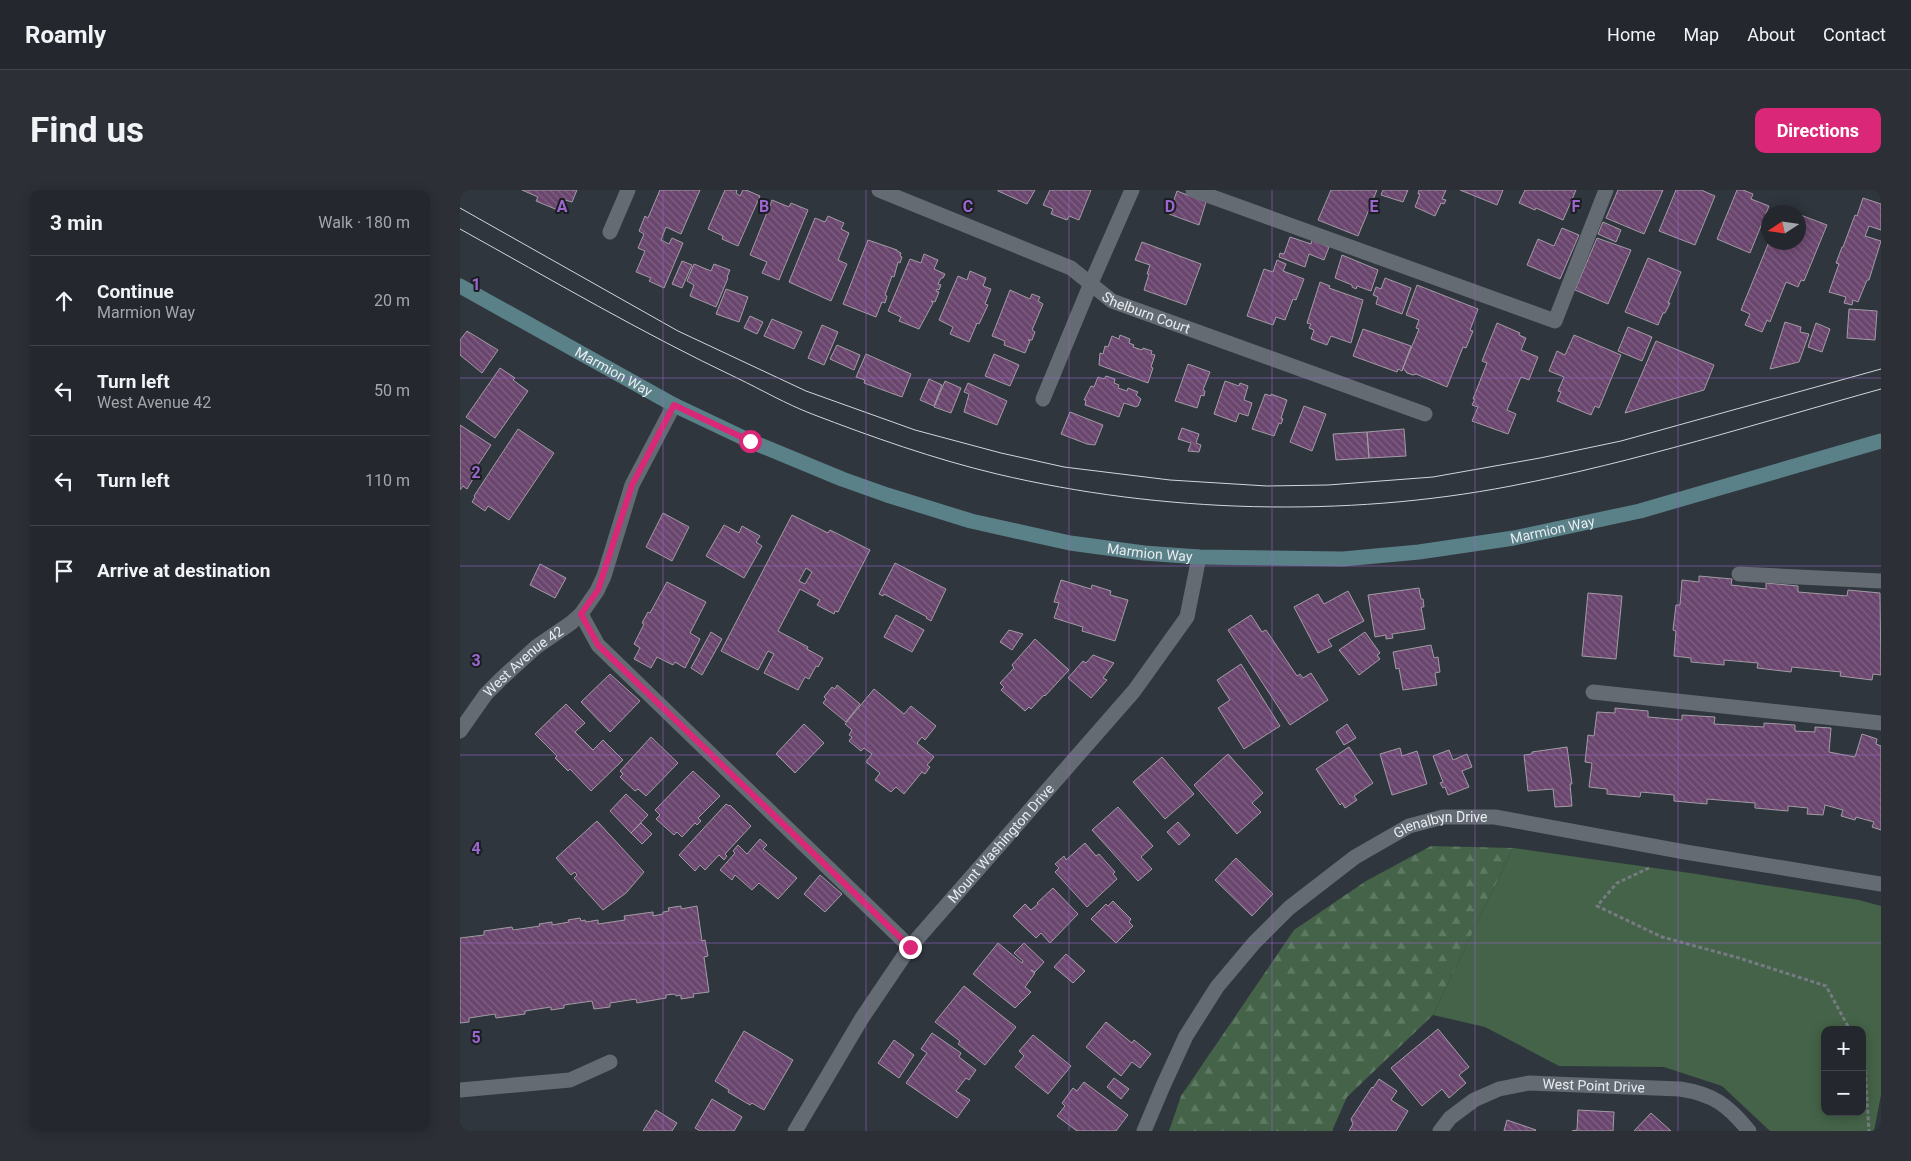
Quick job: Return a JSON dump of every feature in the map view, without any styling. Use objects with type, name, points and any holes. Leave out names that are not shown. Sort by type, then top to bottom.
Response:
[{"type":"street","points":[[610,232],[628,190]]},
{"type":"street","name":"Shelburn Court","points":[[879,190],[1071,268],[1112,302],[1425,414]]},
{"type":"street","points":[[1043,399],[1132,190]]},
{"type":"street","points":[[1193,190],[1555,321],[1606,190]]},
{"type":"street","name":"Marmion Way","points":[[460,286],[674,405],[750,441],[842,479],[971,521],[1070,543],[1144,553],[1199,557],[1343,559],[1419,552],[1514,538],[1640,511],[1881,441]]},
{"type":"street","name":"West Avenue 42","points":[[460,731],[486,694],[536,647],[581,614],[598,590],[632,485],[674,405]]},
{"type":"street","name":"Mount Washington Drive","points":[[795,1131],[862,1018],[910,947],[1134,691],[1187,617],[1199,557]]},
{"type":"street","points":[[1739,574],[1881,581]]},
{"type":"street","points":[[581,614],[598,645],[910,947]]},
{"type":"street","points":[[1593,692],[1881,723]]},
{"type":"street","name":"Glenalbyn Drive","points":[[1144,1131],[1186,1036],[1217,987],[1254,943],[1289,908],[1355,857],[1408,826],[1443,816],[1495,817],[1686,852],[1881,884]]},
{"type":"street","points":[[460,1090],[570,1080],[610,1062]]},
{"type":"street","name":"West Point Drive","points":[[1440,1131],[1450,1118],[1474,1100],[1499,1089],[1529,1083],[1670,1089],[1695,1092],[1716,1100],[1734,1113],[1749,1131]]},
{"type":"path","points":[[1651,868],[1616,883],[1597,906],[1662,936],[1826,986],[1848,1026]]},
{"type":"path","points":[[1865,1071],[1869,1131]]},
{"type":"green space","points":[[1431,846],[1513,848],[1433,1015],[1347,1097],[1332,1131],[1169,1131],[1181,1096],[1294,930],[1366,881]]},
{"type":"green space","points":[[1513,848],[1690,873],[1859,900],[1881,906],[1881,1095],[1874,1131],[1770,1131],[1722,1086],[1664,1067],[1559,1066],[1485,1027],[1433,1015]]},
{"type":"building","points":[[522,190],[577,190],[572,202],[565,200],[560,211],[536,201],[538,197]]},
{"type":"building","points":[[660,190],[700,190],[681,234],[666,227],[661,240],[669,244],[672,238],[683,243],[664,288],[649,281],[651,278],[636,272],[645,251],[638,248],[644,234],[639,231],[645,216],[648,218]]},
{"type":"building","points":[[725,190],[737,190],[736,193],[740,196],[743,190],[746,190],[760,196],[738,246],[722,239],[723,236],[708,229]]},
{"type":"building","points":[[998,190],[1035,190],[1027,204]]},
{"type":"building","points":[[1050,190],[1091,190],[1079,220],[1069,216],[1067,220],[1051,214],[1053,209],[1043,205]]},
{"type":"building","points":[[1331,190],[1377,190],[1358,236],[1318,220]]},
{"type":"building","points":[[1383,190],[1408,190],[1403,202],[1381,195]]},
{"type":"building","points":[[1419,190],[1446,190],[1442,199],[1446,200],[1444,204],[1441,203],[1435,216],[1415,207],[1420,194],[1418,194]]},
{"type":"building","points":[[1460,190],[1503,190],[1497,205]]},
{"type":"building","points":[[1525,190],[1576,190],[1563,220],[1519,203]]},
{"type":"building","points":[[1618,190],[1663,190],[1644,234],[1606,218]]},
{"type":"building","points":[[1676,190],[1701,190],[1715,196],[1695,245],[1659,231]]},
{"type":"building","points":[[1737,190],[1753,194],[1751,199],[1766,205],[1761,205],[1761,226],[1750,253],[1717,239]]},
{"type":"building","points":[[1177,191],[1206,202],[1199,225],[1169,214]]},
{"type":"building","points":[[1863,198],[1881,204],[1881,230],[1869,226],[1865,236],[1881,241],[1869,280],[1867,280],[1858,302],[1853,300],[1852,305],[1844,303],[1846,297],[1829,292],[1839,264],[1836,263]]},
{"type":"building","points":[[772,200],[789,207],[791,203],[808,210],[779,280],[762,273],[767,262],[750,255]]},
{"type":"building","points":[[828,216],[844,223],[841,229],[849,233],[838,260],[847,264],[831,301],[789,282],[815,218],[825,222]]},
{"type":"building","points":[[1806,217],[1827,225],[1804,281],[1801,280],[1798,287],[1786,282],[1770,322],[1767,320],[1762,332],[1745,325],[1750,314],[1741,310],[1766,250],[1806,250]]},
{"type":"building","points":[[1603,222],[1621,230],[1616,242],[1598,234]]},
{"type":"building","points":[[1562,228],[1579,235],[1560,279],[1527,265],[1538,239],[1554,246]]},
{"type":"building","points":[[1290,237],[1311,244],[1312,240],[1329,247],[1324,260],[1309,254],[1305,267],[1279,257],[1280,253],[1284,254]]},
{"type":"building","points":[[1597,238],[1631,250],[1608,304],[1575,290]]},
{"type":"building","points":[[868,240],[897,250],[901,253],[900,256],[902,257],[900,263],[898,262],[894,277],[892,276],[885,295],[887,296],[885,303],[882,302],[876,317],[843,304]]},
{"type":"building","points":[[1142,242],[1201,264],[1186,305],[1144,290],[1150,265],[1135,260]]},
{"type":"building","points":[[924,254],[938,260],[934,269],[945,274],[938,284],[941,285],[939,290],[937,289],[936,291],[939,292],[935,302],[931,301],[933,303],[919,329],[899,321],[901,317],[888,311],[910,259],[921,263]]},
{"type":"building","points":[[1342,255],[1378,270],[1371,291],[1357,286],[1356,289],[1352,285],[1335,278]]},
{"type":"building","points":[[1648,258],[1681,272],[1668,303],[1670,303],[1658,325],[1625,312]]},
{"type":"building","points":[[1277,260],[1286,264],[1283,271],[1304,279],[1296,300],[1293,299],[1285,320],[1276,317],[1273,325],[1247,316],[1264,269],[1273,272]]},
{"type":"building","points":[[682,261],[692,265],[682,288],[672,284]]},
{"type":"building","points":[[694,264],[711,271],[714,264],[730,270],[716,307],[690,296],[694,285],[687,281]]},
{"type":"building","points":[[970,271],[986,278],[983,286],[991,289],[985,304],[988,305],[979,324],[977,323],[969,342],[950,334],[953,327],[939,320],[958,276],[967,280]]},
{"type":"building","points":[[1385,278],[1411,288],[1402,314],[1376,304],[1378,297],[1373,295],[1376,287],[1381,289]]},
{"type":"building","points":[[1320,282],[1330,286],[1329,288],[1363,300],[1351,343],[1331,336],[1327,345],[1311,339],[1314,330],[1309,328],[1311,324],[1307,323]]},
{"type":"building","points":[[1417,285],[1478,309],[1470,330],[1473,331],[1466,348],[1463,347],[1447,387],[1416,374],[1407,373],[1403,368],[1419,329],[1416,328],[1419,320],[1406,315]]},
{"type":"building","points":[[726,289],[748,297],[739,322],[716,314]]},
{"type":"building","points":[[1010,290],[1030,299],[1032,294],[1040,297],[1038,301],[1043,304],[1032,330],[1035,332],[1032,340],[1028,340],[1030,341],[1025,353],[1004,345],[1005,341],[992,336]]},
{"type":"building","points":[[1849,309],[1877,311],[1875,340],[1847,338]]},
{"type":"building","points":[[750,316],[763,322],[757,334],[744,328]]},
{"type":"building","points":[[772,319],[802,332],[794,349],[764,336]]},
{"type":"building","points":[[1785,322],[1801,327],[1800,332],[1809,334],[1799,362],[1770,369]]},
{"type":"building","points":[[1497,323],[1520,333],[1519,335],[1526,338],[1521,350],[1538,357],[1529,380],[1521,377],[1507,410],[1516,414],[1508,434],[1472,421],[1478,407],[1472,405],[1475,399],[1473,399],[1487,363],[1482,361]]},
{"type":"building","points":[[1816,323],[1830,329],[1822,352],[1808,347]]},
{"type":"building","points":[[822,325],[838,332],[824,365],[808,358]]},
{"type":"building","points":[[1628,327],[1652,337],[1642,361],[1618,351]]},
{"type":"building","points":[[1363,329],[1411,346],[1402,371],[1398,369],[1397,372],[1353,356]]},
{"type":"building","points":[[467,331],[498,350],[482,373],[460,355],[460,340]]},
{"type":"building","points":[[1120,335],[1130,339],[1129,343],[1134,345],[1133,347],[1152,351],[1151,354],[1155,355],[1148,383],[1099,365],[1100,353],[1103,354],[1105,346],[1108,347],[1112,336],[1119,339]]},
{"type":"building","points":[[1574,335],[1621,355],[1599,408],[1595,406],[1591,415],[1557,401],[1561,392],[1558,391],[1564,377],[1549,371],[1557,351],[1565,355]]},
{"type":"building","points":[[1656,341],[1714,365],[1704,390],[1625,413]]},
{"type":"building","points":[[837,345],[860,355],[854,370],[830,359]]},
{"type":"building","points":[[866,354],[911,374],[902,397],[864,383],[865,380],[856,377]]},
{"type":"building","points":[[994,354],[1019,365],[1010,386],[985,376]]},
{"type":"building","points":[[1188,364],[1210,372],[1203,390],[1205,391],[1204,396],[1201,395],[1197,408],[1175,401]]},
{"type":"building","points":[[500,368],[515,378],[513,380],[528,391],[495,438],[466,417]]},
{"type":"building","points":[[1106,376],[1115,379],[1114,383],[1119,385],[1118,388],[1127,391],[1128,388],[1138,392],[1136,395],[1141,399],[1138,406],[1124,403],[1119,417],[1085,405],[1086,400],[1084,400],[1091,386],[1094,387],[1098,377],[1104,379]]},
{"type":"building","points":[[929,379],[942,385],[934,406],[920,400]]},
{"type":"building","points":[[945,381],[961,388],[951,413],[934,407]]},
{"type":"building","points":[[1225,381],[1239,386],[1240,383],[1248,386],[1244,400],[1252,403],[1248,416],[1239,413],[1236,422],[1214,414]]},
{"type":"building","points":[[968,383],[1007,401],[997,425],[964,412],[969,394],[964,392]]},
{"type":"building","points":[[1265,394],[1271,396],[1271,394],[1287,400],[1281,418],[1283,419],[1281,424],[1279,423],[1274,436],[1252,429]]},
{"type":"building","points":[[1304,406],[1326,414],[1312,451],[1290,442]]},
{"type":"building","points":[[1070,412],[1103,425],[1095,445],[1087,444],[1061,434]]},
{"type":"building","points":[[460,425],[491,445],[470,477],[473,479],[467,489],[463,486],[460,490]]},
{"type":"building","points":[[1182,428],[1199,434],[1196,443],[1201,445],[1199,452],[1188,451],[1191,443],[1178,439]]},
{"type":"building","points":[[518,429],[554,453],[509,520],[488,506],[485,511],[472,502],[474,496]]},
{"type":"building","points":[[1404,429],[1406,456],[1369,458],[1367,432]]},
{"type":"building","points":[[1367,432],[1369,458],[1336,460],[1333,434]]},
{"type":"building","points":[[663,513],[689,527],[672,561],[646,547]]},
{"type":"building","points":[[792,515],[828,533],[830,530],[870,550],[838,612],[835,611],[834,614],[817,605],[820,600],[800,589],[778,631],[808,647],[807,649],[823,658],[809,679],[805,677],[798,690],[764,673],[774,654],[768,651],[758,670],[721,651]],"holes":[[[806,568],[812,572],[805,584],[799,581]]]},
{"type":"building","points":[[724,525],[739,533],[742,526],[760,536],[756,542],[762,546],[744,578],[706,556]]},
{"type":"building","points":[[895,563],[946,589],[931,621],[884,594],[883,596],[879,594]]},
{"type":"building","points":[[540,564],[566,578],[555,598],[530,585]]},
{"type":"building","points":[[1699,576],[1732,579],[1731,585],[1766,589],[1766,583],[1798,586],[1798,592],[1847,596],[1848,590],[1880,593],[1881,675],[1873,674],[1872,680],[1840,676],[1841,672],[1792,667],[1791,672],[1757,668],[1758,663],[1724,660],[1724,665],[1691,662],[1691,658],[1674,656],[1676,631],[1673,630],[1676,605],[1680,605],[1682,580],[1699,582]]},
{"type":"building","points":[[1061,580],[1091,589],[1092,585],[1111,591],[1110,595],[1128,600],[1115,641],[1082,631],[1083,627],[1054,618],[1059,603],[1054,602]]},
{"type":"building","points":[[667,582],[706,602],[690,633],[700,639],[685,668],[675,662],[673,665],[657,657],[651,668],[634,659],[640,648],[634,644],[644,624],[642,623],[648,612],[650,613]]},
{"type":"building","points":[[1419,588],[1421,599],[1423,599],[1424,607],[1421,607],[1425,629],[1392,634],[1393,638],[1386,639],[1386,635],[1375,637],[1368,595]]},
{"type":"building","points":[[1348,591],[1364,621],[1328,640],[1332,646],[1318,653],[1294,607],[1318,594],[1324,604]]},
{"type":"building","points":[[1588,593],[1622,596],[1616,659],[1582,656]]},
{"type":"building","points":[[896,615],[924,630],[912,652],[884,637]]},
{"type":"building","points":[[1251,615],[1262,632],[1266,630],[1297,676],[1300,674],[1303,678],[1311,673],[1328,700],[1290,725],[1228,630]]},
{"type":"building","points":[[1009,630],[1023,634],[1012,650],[1000,642]]},
{"type":"building","points":[[711,632],[722,639],[702,675],[691,668]]},
{"type":"building","points":[[1365,632],[1380,653],[1377,655],[1380,659],[1359,675],[1339,650]]},
{"type":"building","points":[[1035,639],[1069,670],[1045,696],[1031,709],[1029,707],[1025,711],[1001,690],[1004,687],[1000,683],[1014,668],[1012,665]]},
{"type":"building","points":[[1431,645],[1434,658],[1438,657],[1440,672],[1435,673],[1437,685],[1403,690],[1399,668],[1396,669],[1393,652]]},
{"type":"building","points":[[1093,655],[1114,663],[1103,678],[1107,680],[1091,698],[1068,678],[1083,661],[1086,663]]},
{"type":"building","points":[[1241,664],[1280,726],[1244,749],[1218,708],[1230,700],[1217,680]]},
{"type":"building","points":[[610,674],[640,701],[610,732],[581,702]]},
{"type":"building","points":[[837,685],[860,704],[846,722],[823,703],[826,699],[824,697],[832,687],[835,689]]},
{"type":"building","points":[[874,689],[904,714],[911,706],[936,726],[925,740],[922,737],[917,743],[934,757],[927,765],[930,767],[925,774],[922,772],[904,794],[896,787],[891,792],[875,780],[880,773],[866,762],[872,754],[864,748],[861,751],[849,741],[852,737],[849,735],[852,730],[845,724]]},
{"type":"building","points":[[566,704],[585,723],[575,732],[593,750],[603,740],[623,760],[591,791],[570,769],[568,771],[555,758],[557,756],[535,734]]},
{"type":"building","points":[[1615,708],[1648,711],[1648,717],[1682,720],[1682,715],[1715,717],[1714,724],[1764,727],[1764,723],[1795,725],[1795,731],[1815,732],[1815,727],[1831,728],[1829,752],[1855,757],[1862,734],[1877,739],[1876,744],[1881,746],[1881,830],[1872,827],[1874,822],[1856,817],[1855,820],[1841,816],[1843,810],[1825,805],[1823,815],[1807,814],[1808,808],[1788,806],[1788,811],[1755,808],[1755,803],[1707,799],[1707,804],[1674,801],[1674,795],[1641,792],[1640,797],[1607,794],[1607,789],[1589,787],[1592,763],[1585,762],[1588,735],[1594,736],[1597,712],[1615,713]]},
{"type":"building","points":[[804,724],[824,743],[795,773],[776,754]]},
{"type":"building","points":[[1347,724],[1356,738],[1344,745],[1336,732]]},
{"type":"building","points":[[651,737],[678,763],[646,796],[638,789],[635,791],[620,777],[623,774],[620,771]]},
{"type":"building","points":[[1349,747],[1373,783],[1354,796],[1357,800],[1345,808],[1342,803],[1340,805],[1316,769]]},
{"type":"building","points":[[1567,747],[1572,784],[1570,784],[1572,806],[1555,807],[1553,789],[1528,791],[1524,755]]},
{"type":"building","points":[[1400,748],[1402,756],[1417,751],[1427,784],[1392,795],[1380,754]]},
{"type":"building","points":[[1449,750],[1453,760],[1467,754],[1472,767],[1462,771],[1469,787],[1448,795],[1445,787],[1443,788],[1440,783],[1443,782],[1433,756]]},
{"type":"building","points":[[1228,754],[1263,793],[1252,803],[1261,812],[1237,834],[1194,785]]},
{"type":"building","points":[[1162,757],[1194,794],[1165,819],[1133,782]]},
{"type":"building","points":[[693,771],[720,796],[698,818],[701,821],[697,825],[695,823],[682,837],[677,832],[674,835],[656,819],[660,815],[655,810]]},
{"type":"building","points":[[626,794],[648,815],[631,833],[610,811]]},
{"type":"building","points":[[726,804],[730,805],[751,826],[725,854],[727,856],[724,860],[719,855],[705,870],[700,865],[695,871],[679,855]]},
{"type":"building","points":[[1118,807],[1153,846],[1141,857],[1152,869],[1138,881],[1092,830]]},
{"type":"building","points":[[597,821],[644,872],[626,893],[603,910],[574,878],[577,875],[575,872],[571,875],[556,858]]},
{"type":"building","points":[[1178,822],[1190,835],[1179,845],[1167,832]]},
{"type":"building","points":[[641,823],[652,834],[642,844],[631,833]]},
{"type":"building","points":[[760,839],[767,845],[763,849],[797,878],[778,899],[759,883],[752,890],[735,875],[732,880],[720,870],[735,853],[733,851],[738,845],[747,854]]},
{"type":"building","points":[[1085,843],[1096,856],[1099,854],[1115,872],[1113,874],[1117,879],[1087,907],[1055,872],[1059,868],[1055,864],[1064,856],[1066,860]]},
{"type":"building","points":[[1236,858],[1273,894],[1252,916],[1215,880]]},
{"type":"building","points":[[820,875],[842,894],[825,912],[804,894]]},
{"type":"building","points":[[1053,888],[1078,914],[1050,943],[1041,933],[1036,938],[1013,916],[1025,904],[1031,910]]},
{"type":"building","points":[[1113,901],[1131,919],[1129,922],[1133,926],[1116,943],[1091,919],[1106,904],[1108,906]]},
{"type":"building","points":[[681,906],[681,909],[697,906],[702,941],[705,940],[708,956],[704,957],[709,992],[693,994],[694,997],[681,999],[681,995],[676,996],[675,994],[666,995],[666,998],[637,1003],[636,999],[610,1003],[610,1007],[594,1009],[592,1001],[564,1005],[564,1008],[551,1010],[551,1007],[525,1011],[525,1014],[496,1018],[495,1014],[469,1018],[469,1022],[460,1023],[460,938],[484,935],[484,931],[512,927],[513,930],[540,926],[539,924],[552,922],[552,925],[580,918],[581,921],[585,920],[586,922],[598,920],[598,924],[625,920],[624,916],[653,912],[653,916],[663,914],[663,912],[669,911],[668,908]]},
{"type":"building","points":[[998,943],[1022,963],[1023,961],[1014,953],[1024,943],[1044,962],[1035,972],[1031,970],[1035,973],[1025,987],[1031,992],[1015,1008],[973,974]]},
{"type":"building","points":[[1066,954],[1085,971],[1073,983],[1054,967]]},
{"type":"building","points":[[964,986],[1016,1027],[985,1065],[958,1044],[960,1041],[935,1022]]},
{"type":"building","points":[[1106,1022],[1132,1043],[1134,1040],[1151,1054],[1140,1068],[1132,1062],[1121,1076],[1086,1047]]},
{"type":"building","points":[[1438,1029],[1469,1067],[1459,1075],[1466,1083],[1449,1098],[1442,1089],[1422,1106],[1391,1068]]},
{"type":"building","points":[[744,1031],[793,1060],[764,1110],[752,1103],[750,1105],[728,1092],[729,1090],[715,1081]]},
{"type":"building","points":[[932,1033],[961,1053],[959,1057],[976,1070],[969,1080],[966,1078],[956,1091],[970,1100],[957,1118],[906,1083],[927,1053],[921,1049]]},
{"type":"building","points":[[1033,1035],[1071,1066],[1048,1094],[1015,1067],[1024,1056],[1019,1051]]},
{"type":"building","points":[[894,1040],[914,1055],[899,1078],[878,1063]]},
{"type":"building","points":[[1114,1078],[1129,1089],[1121,1099],[1107,1087]]},
{"type":"building","points":[[1379,1079],[1397,1091],[1391,1100],[1408,1111],[1396,1131],[1349,1131],[1353,1124],[1351,1119]]},
{"type":"building","points":[[1084,1082],[1128,1115],[1116,1131],[1077,1131],[1057,1116],[1065,1106],[1062,1103],[1073,1088],[1077,1091]]},
{"type":"building","points":[[712,1099],[742,1117],[734,1131],[700,1131],[695,1128]]},
{"type":"building","points":[[656,1110],[677,1123],[672,1131],[643,1131]]},
{"type":"building","points":[[1578,1110],[1614,1112],[1613,1131],[1572,1131],[1577,1130]]},
{"type":"building","points":[[1651,1113],[1671,1131],[1634,1131]]},
{"type":"building","points":[[1507,1120],[1536,1130],[1504,1131]]},
{"type":"tram line","points":[[460,208],[678,331],[806,391],[915,430],[1001,453],[1064,467],[1170,480],[1267,486],[1328,485],[1433,477],[1621,441],[1881,369]]},
{"type":"tram line","points":[[460,229],[667,343],[812,414],[950,462],[1060,487],[1124,497],[1254,507],[1319,507],[1384,503],[1448,496],[1511,486],[1604,466],[1881,389]]},
{"type":"route","points":[[750,441],[674,405],[632,485],[604,576],[598,590],[581,614],[598,645],[910,947]]}]
